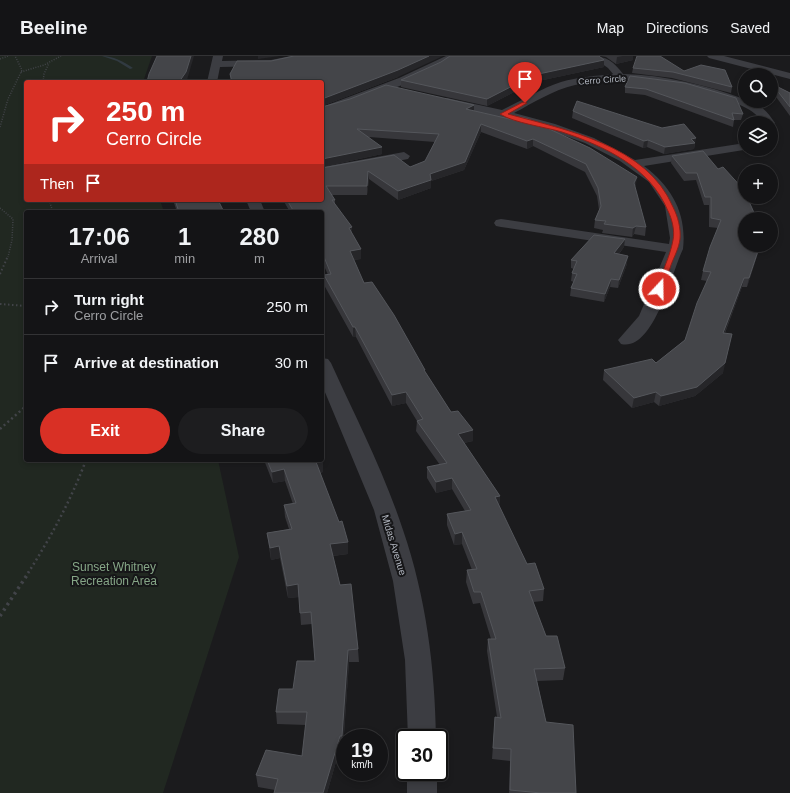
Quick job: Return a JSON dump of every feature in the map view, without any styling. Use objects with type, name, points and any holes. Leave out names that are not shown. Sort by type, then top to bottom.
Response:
[{"type":"street","points":[[212,80],[217,60],[271,63],[306,56]]},
{"type":"street","points":[[324,109],[429,69],[453,56]]},
{"type":"street","points":[[596,56],[612,66],[620,77]]},
{"type":"street","points":[[712,56],[790,76]]},
{"type":"street","name":"Cerro Circle","points":[[503,114],[563,84],[620,77],[662,80],[713,92],[750,106],[765,116]]},
{"type":"street","points":[[385,87],[411,93]]},
{"type":"street","points":[[433,98],[503,114],[564,131],[588,140],[634,164],[657,184],[671,206],[677,231],[675,249],[649,316],[637,333],[627,340]]},
{"type":"street","points":[[634,164],[738,148]]},
{"type":"street","points":[[324,171],[404,156]]},
{"type":"street","points":[[501,224],[675,249]]},
{"type":"street","name":"Midas Avenue","points":[[324,368],[383,508],[406,582],[419,670],[422,729]]},
{"type":"street","points":[[422,781],[422,793]]},
{"type":"path","points":[[0,59],[8,56]]},
{"type":"path","points":[[0,127],[8,99],[21,72],[21,66],[15,56]]},
{"type":"path","points":[[53,56],[58,58]]},
{"type":"path","points":[[21,72],[61,56]]},
{"type":"path","points":[[43,80],[44,74],[51,61]]},
{"type":"path","points":[[0,208],[13,219],[13,234],[10,254],[0,274]]},
{"type":"path","points":[[0,304],[24,306]]},
{"type":"path","points":[[0,429],[24,408]]},
{"type":"path","points":[[0,616],[56,525],[82,474],[85,462]]},
{"type":"green space","name":"Sunset Whitney Recreation Area","points":[[0,56],[152,56],[144,80],[24,80],[24,202],[161,202],[163,210],[24,210],[24,462],[218,462],[239,557],[163,793],[0,793]]},
{"type":"building","points":[[157,56],[191,56],[186,72],[180,80],[148,80]]},
{"type":"building","points":[[294,56],[429,56],[398,70],[324,98],[324,80],[232,80],[230,74],[237,61],[271,61]]},
{"type":"building","points":[[450,56],[599,56],[604,60],[534,75],[487,99],[401,80],[441,62]]},
{"type":"building","points":[[637,56],[660,56],[684,71],[701,65],[725,70],[732,87],[673,72],[633,68]]},
{"type":"building","points":[[630,76],[685,83],[736,98],[738,108],[740,108],[743,114],[732,113],[734,120],[646,89],[625,87]]},
{"type":"building","points":[[386,85],[474,105],[466,109],[514,120],[520,117],[528,119],[590,148],[637,177],[634,183],[646,227],[636,226],[633,228],[604,224],[606,221],[595,220],[601,206],[598,188],[586,164],[533,139],[527,141],[481,124],[465,162],[430,174],[431,180],[398,191],[368,171],[367,186],[326,186],[335,200],[332,200],[352,227],[349,228],[361,249],[350,251],[364,283],[372,282],[394,315],[424,370],[451,412],[458,411],[473,430],[458,434],[500,496],[495,497],[527,564],[535,563],[544,589],[529,591],[546,636],[557,636],[565,668],[534,669],[546,722],[573,725],[576,793],[541,793],[510,790],[511,749],[493,748],[495,717],[501,718],[488,639],[496,639],[481,592],[474,592],[467,570],[477,569],[462,532],[455,534],[447,514],[471,510],[452,478],[436,482],[427,467],[447,463],[417,421],[423,419],[406,392],[392,395],[355,327],[353,327],[324,275],[331,274],[324,257],[324,210],[293,210],[288,202],[324,202],[324,168],[394,155],[410,167],[425,161],[439,134],[357,129],[382,147],[324,159],[324,106],[350,99]]},
{"type":"building","points":[[778,87],[790,93],[790,107],[778,92]]},
{"type":"building","points":[[577,101],[662,128],[684,124],[696,138],[691,139],[695,143],[665,147],[648,140],[644,141],[573,111]]},
{"type":"building","points":[[703,151],[718,169],[723,167],[738,183],[738,204],[750,204],[754,212],[738,212],[738,252],[758,252],[749,278],[744,278],[723,333],[732,334],[725,363],[697,387],[661,396],[656,392],[634,398],[604,370],[652,359],[656,363],[685,340],[697,303],[711,272],[703,271],[710,247],[721,220],[711,218],[711,197],[705,197],[697,173],[686,173],[672,156]]},
{"type":"building","points":[[176,202],[219,202],[223,210],[178,210]]},
{"type":"building","points":[[594,235],[625,239],[614,253],[628,256],[619,280],[611,279],[605,294],[571,288],[577,274],[572,273],[577,261],[571,260]]},
{"type":"building","points":[[268,462],[316,462],[339,522],[342,521],[348,542],[330,544],[340,585],[351,584],[358,649],[348,650],[342,729],[336,729],[336,749],[323,793],[274,793],[278,779],[256,775],[266,750],[302,756],[307,712],[276,712],[279,689],[293,689],[297,661],[315,661],[311,612],[300,613],[298,584],[287,586],[279,546],[270,548],[267,533],[292,529],[284,505],[296,503],[284,469],[272,472]]},
{"type":"waterway","points":[[103,56],[118,60],[131,68]]},
{"type":"route","points":[[525,103],[503,114],[564,131],[605,147],[646,172],[665,195],[671,206],[675,219],[677,240],[675,249],[659,289]]}]
